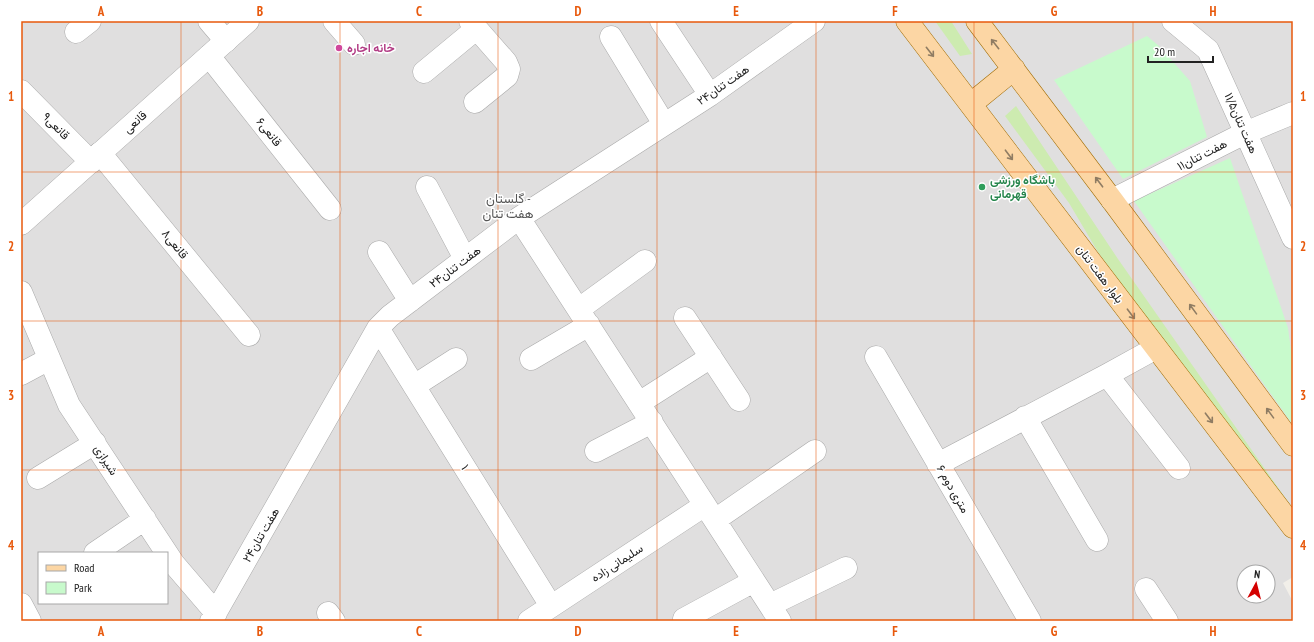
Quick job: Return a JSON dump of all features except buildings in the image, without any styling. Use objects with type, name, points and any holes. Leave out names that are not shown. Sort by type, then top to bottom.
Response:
[{"type":"main road","name":"بلوار هفت تنان","points":[[906,21],[971,104],[1293,527]]},
{"type":"main road","points":[[977,21],[1112,200],[1293,445]]},
{"type":"main road","points":[[971,104],[1014,69]]},
{"type":"street","points":[[209,21],[226,41]]},
{"type":"street","name":"قانعی","points":[[21,224],[248,21]]},
{"type":"street","points":[[334,21],[354,44]]},
{"type":"street","points":[[661,21],[710,95]]},
{"type":"street","name":"هفت تنان۲۴","points":[[214,617],[378,328],[390,316],[519,218],[710,95],[814,21]]},
{"type":"street","name":"۱۱/۵هفت تنان","points":[[1173,21],[1208,50],[1293,238]]},
{"type":"street","points":[[424,72],[473,25],[506,62],[508,69],[507,76],[476,102]]},
{"type":"street","points":[[611,37],[664,124]]},
{"type":"street","name":"۶قانعی","points":[[209,56],[330,209]]},
{"type":"street","name":"۹قانعی","points":[[21,91],[96,157]]},
{"type":"street","name":"هفت تنان۱۱","points":[[1112,200],[1245,133],[1293,113]]},
{"type":"street","name":"۸قانعی","points":[[96,157],[249,335]]},
{"type":"street","points":[[427,187],[465,259]]},
{"type":"street","points":[[519,218],[775,613],[846,568]]},
{"type":"street","points":[[379,252],[410,301]]},
{"type":"street","points":[[531,359],[584,317],[645,261]]},
{"type":"street","name":"شیرازی","points":[[21,292],[70,405],[166,552]]},
{"type":"street","points":[[685,318],[739,400]]},
{"type":"street","name":"۱","points":[[378,328],[551,606]]},
{"type":"street","points":[[938,464],[1156,348]]},
{"type":"street","points":[[639,403],[710,357]]},
{"type":"street","name":"۶ متری دوم","points":[[876,357],[1030,621]]},
{"type":"street","points":[[21,374],[49,358]]},
{"type":"street","points":[[414,386],[456,359]]},
{"type":"street","points":[[1107,375],[1179,468]]},
{"type":"street","points":[[1025,417],[1097,540]]},
{"type":"street","points":[[596,451],[652,422]]},
{"type":"street","points":[[38,478],[95,443]]},
{"type":"street","name":"سلیمانی زاده","points":[[531,620],[551,606],[815,451]]},
{"type":"street","points":[[96,552],[145,519]]},
{"type":"street","name":"شیرازی","points":[[168,555],[214,617]]},
{"type":"street","points":[[684,619],[754,581]]},
{"type":"street","points":[[1146,589],[1167,621]]},
{"type":"street","points":[[21,604],[30,621]]},
{"type":"shaded area","points":[[21,21],[1293,21],[1293,577],[1283,583],[1293,602],[1293,621],[21,621]]},
{"type":"green space","points":[[935,21],[951,21],[972,54],[960,56]]},
{"type":"green space","points":[[1147,36],[1159,46],[1190,81],[1207,137],[1123,179],[1054,80]]},
{"type":"green space","points":[[1016,106],[1118,259],[1293,509],[1293,518],[1098,252],[1069,203],[1005,116]]},
{"type":"green space","points":[[1230,158],[1288,328],[1293,365],[1293,425],[1134,201]]},
{"type":"place","name":"خانه اجاره","points":[[339,48]]},
{"type":"place","name":"باشگاه ورزشی قهرمانی","points":[[982,187]]},
{"type":"district","name":"گلستان - هفت تنان","points":[[508,206]]}]
